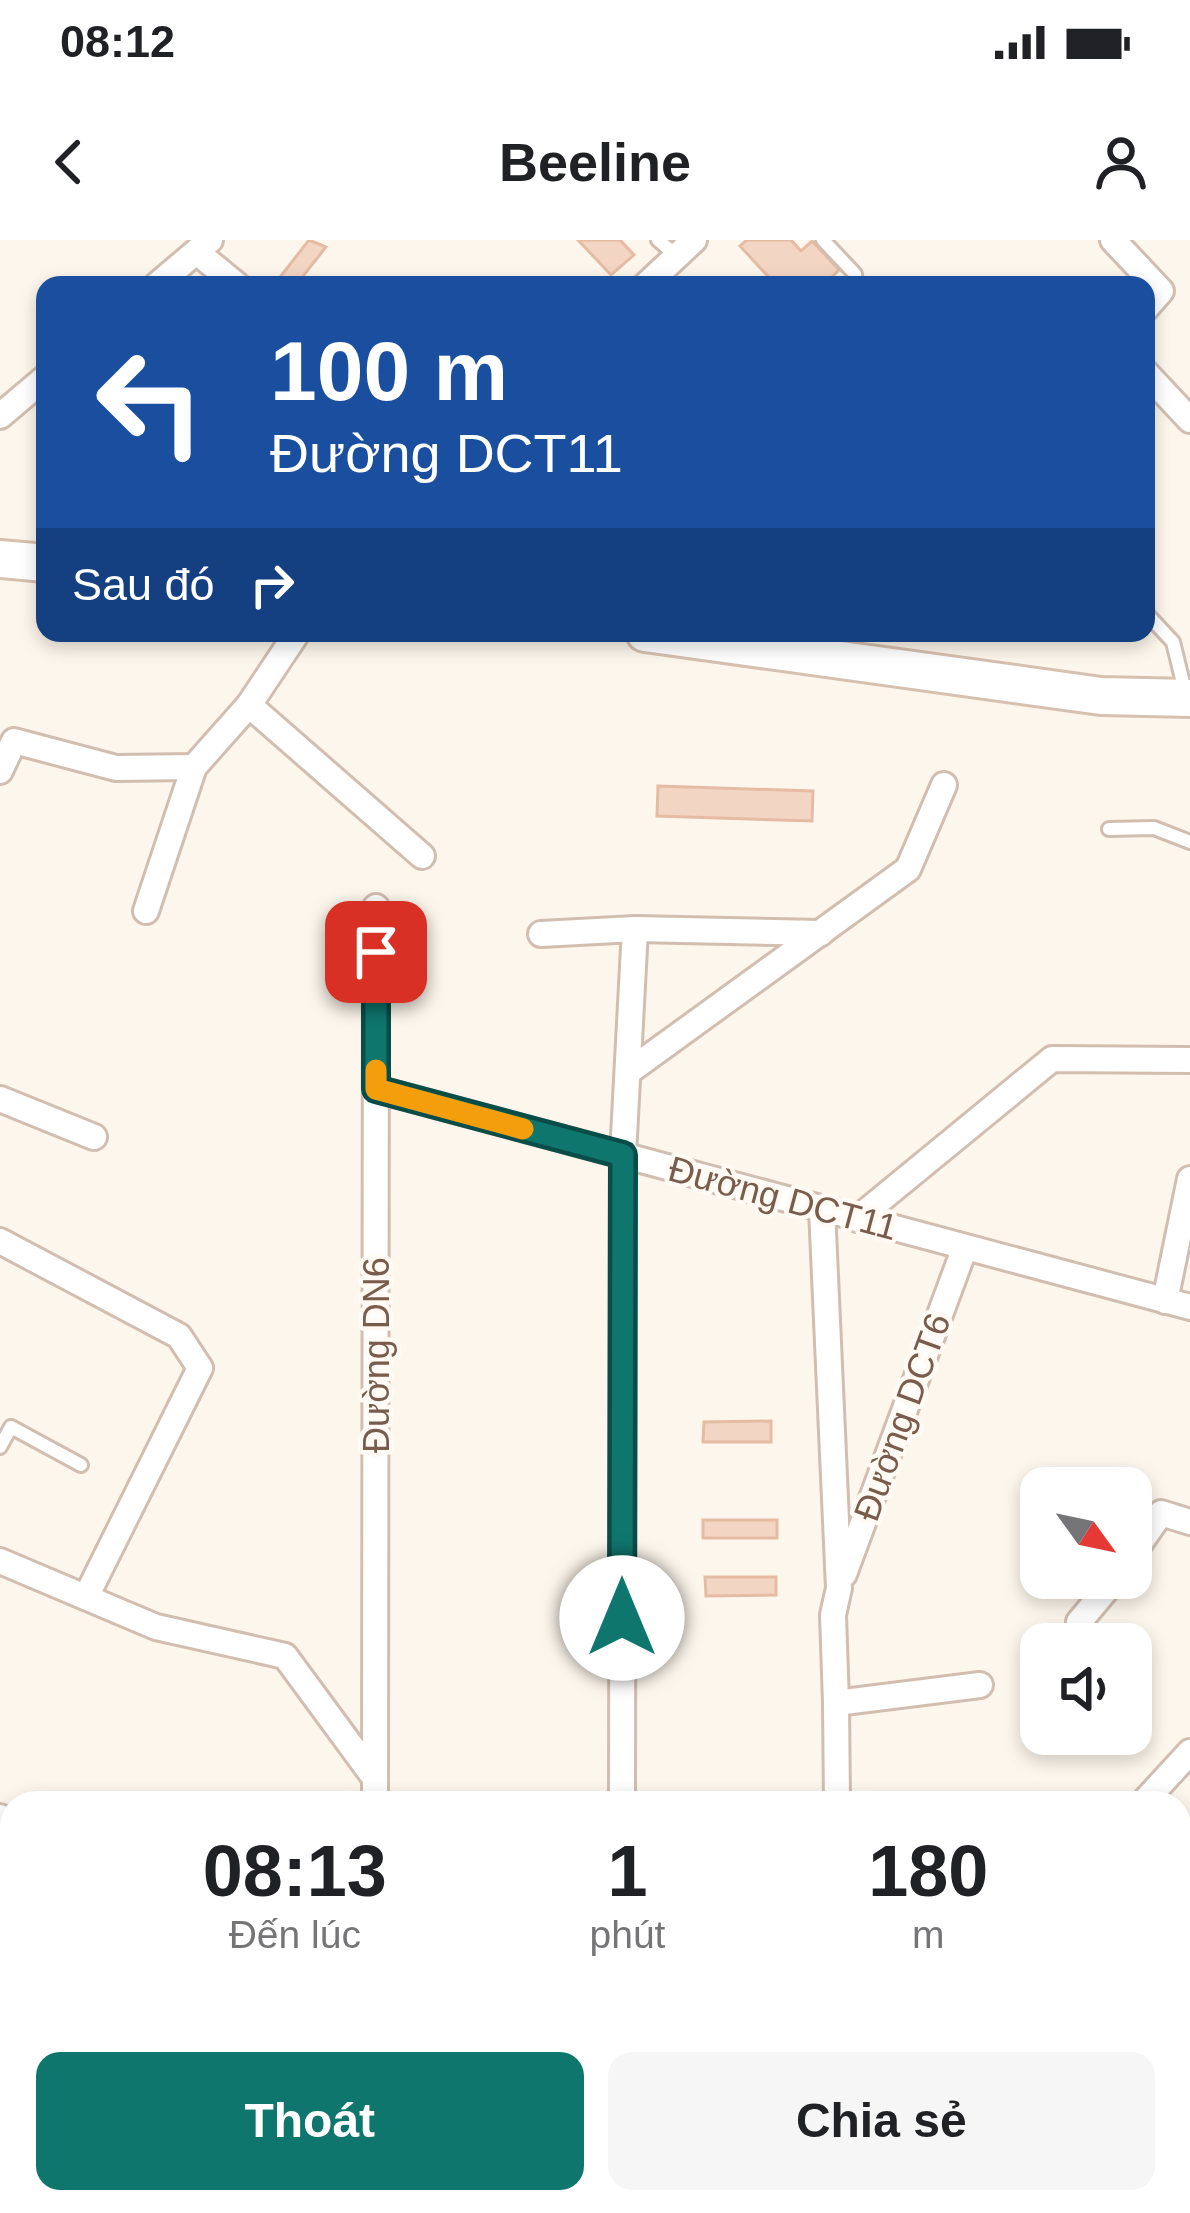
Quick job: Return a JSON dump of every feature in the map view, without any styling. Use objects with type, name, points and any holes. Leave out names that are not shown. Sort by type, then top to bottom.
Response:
[{"type":"street","points":[[1113,240],[1147,276]]},
{"type":"street","points":[[653,276],[676,245]]},
{"type":"street","points":[[168,276],[204,247],[229,276]]},
{"type":"street","points":[[1155,383],[1190,420]]},
{"type":"street","points":[[0,416],[36,386]]},
{"type":"street","points":[[0,559],[36,562]]},
{"type":"street","points":[[146,911],[194,767],[249,705],[291,642]]},
{"type":"street","points":[[710,642],[1101,696],[1188,698]]},
{"type":"street","points":[[249,705],[422,856]]},
{"type":"street","points":[[0,770],[7,737],[116,768],[194,767]]},
{"type":"street","points":[[628,1072],[908,869],[944,785]]},
{"type":"street","name":"Đường DN6","points":[[374,1791],[376,907]]},
{"type":"street","points":[[541,934],[635,929],[820,933]]},
{"type":"street","points":[[622,1791],[623,1155],[635,929]]},
{"type":"street","points":[[857,1219],[1052,1059],[1190,1060]]},
{"type":"street","name":"Đường DCT11","points":[[376,1089],[1190,1307]]},
{"type":"street","points":[[0,1099],[94,1137]]},
{"type":"street","points":[[1165,1300],[1190,1179]]},
{"type":"street","points":[[822,1209],[838,1588],[833,1615],[837,1791]]},
{"type":"street","points":[[0,1240],[179,1336],[200,1368],[86,1598]]},
{"type":"street","name":"Đường DCT6","points":[[838,1588],[964,1247]]},
{"type":"street","points":[[1152,1526],[1161,1513],[1190,1522]]},
{"type":"street","points":[[0,1561],[157,1627],[285,1656],[374,1777]]},
{"type":"street","points":[[1078,1622],[1098,1599]]},
{"type":"street","points":[[836,1702],[980,1685]]},
{"type":"street","points":[[1154,1791],[1190,1751]]},
{"type":"lane","points":[[823,240],[855,276]]},
{"type":"lane","points":[[1155,622],[1174,642],[1188,698]]},
{"type":"lane","points":[[1109,829],[1154,828],[1190,842]]},
{"type":"lane","points":[[0,1448],[11,1427],[81,1465]]},
{"type":"building","points":[[309,240],[326,247],[303,276],[281,276]]},
{"type":"building","points":[[578,240],[620,240],[634,255],[611,275]]},
{"type":"building","points":[[747,240],[791,240],[801,251],[812,241],[839,270],[833,276],[768,276],[740,246]]},
{"type":"building","points":[[658,786],[813,791],[812,821],[657,816]]},
{"type":"building","points":[[771,1421],[771,1442],[703,1442],[704,1422]]},
{"type":"building","points":[[703,1520],[777,1520],[777,1538],[703,1538]]},
{"type":"building","points":[[705,1577],[776,1577],[776,1595],[706,1596]]},
{"type":"slow traffic","points":[[376,1070],[376,1089],[523,1129]]},
{"type":"route","points":[[376,952],[376,1089],[623,1155],[622,1618]]}]
